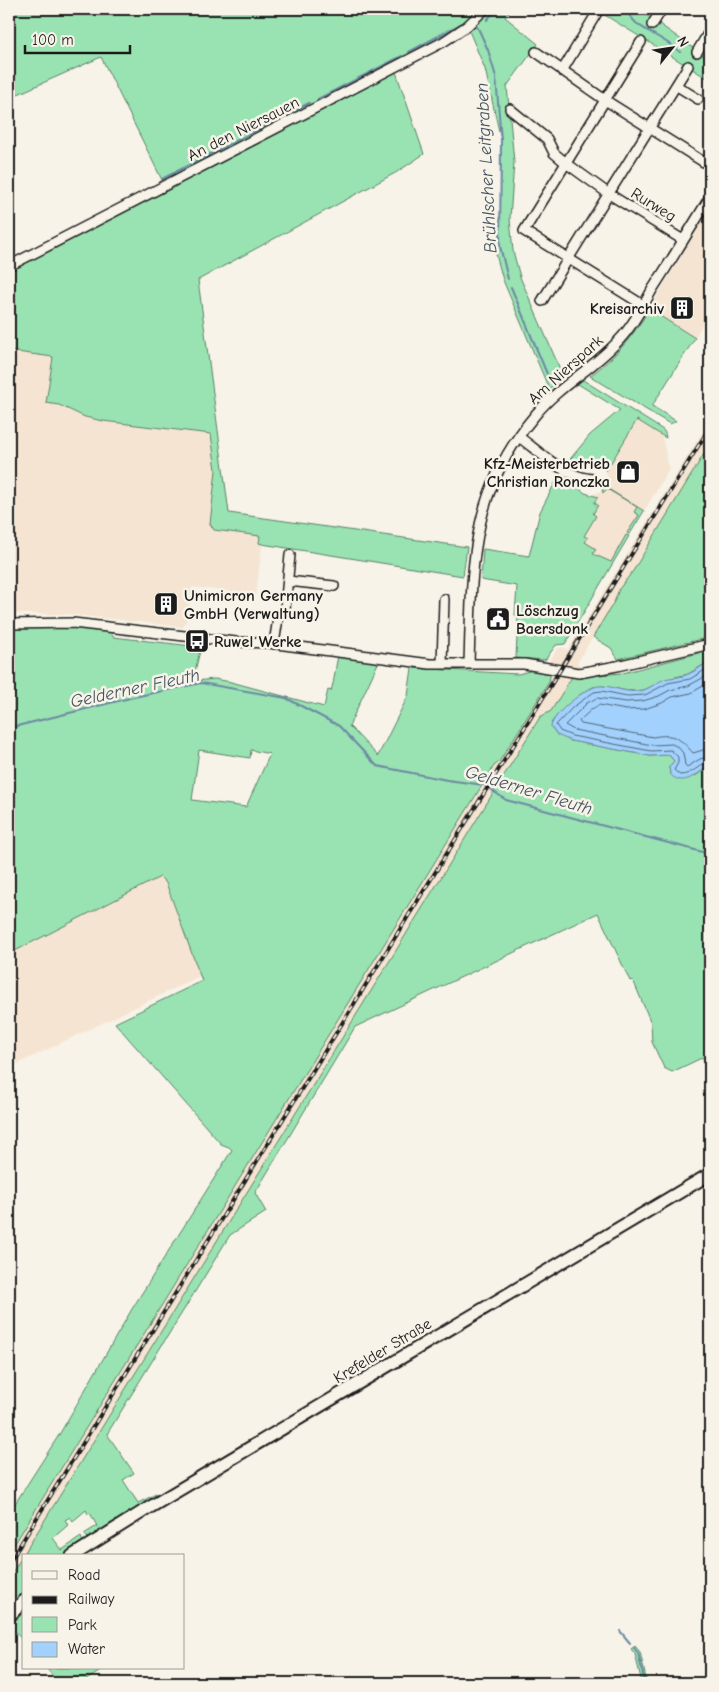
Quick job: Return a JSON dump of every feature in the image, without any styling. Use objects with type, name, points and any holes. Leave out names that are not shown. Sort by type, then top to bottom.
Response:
[{"type":"main road","name":"Krefelder Straße","points":[[75,1554],[147,1509],[710,1174]]},
{"type":"main road","points":[[9,1616],[22,1603]]},
{"type":"street","name":"An den Niersauen","points":[[9,266],[443,42],[467,26],[485,9]]},
{"type":"street","points":[[652,25],[662,9]]},
{"type":"street","points":[[562,71],[598,11]]},
{"type":"street","points":[[697,52],[710,33]]},
{"type":"street","points":[[641,42],[524,231],[643,305]]},
{"type":"street","points":[[536,52],[605,100],[710,166]]},
{"type":"street","name":"Rurweg","points":[[609,194],[688,66]]},
{"type":"street","points":[[677,86],[698,99]]},
{"type":"street","name":"Rurweg","points":[[510,108],[547,139],[554,153],[566,163],[609,194],[684,240]]},
{"type":"street","points":[[542,301],[609,194]]},
{"type":"street","name":"Am Nierspark","points":[[469,664],[473,564],[480,519],[487,496],[497,475],[519,437],[536,413],[622,338],[710,197]]},
{"type":"street","points":[[519,437],[568,473],[592,479]]},
{"type":"street","points":[[274,644],[278,618],[285,610],[290,555]]},
{"type":"street","points":[[288,581],[334,586]]},
{"type":"street","points":[[442,664],[444,599]]},
{"type":"street","points":[[9,624],[73,623],[442,664],[531,664],[574,673],[585,673],[710,644]]},
{"type":"shaded area","points":[[710,209],[710,330],[702,325],[695,338],[649,309]]},
{"type":"shaded area","points":[[10,350],[53,357],[46,403],[59,405],[85,417],[103,421],[211,434],[216,470],[211,510],[214,530],[260,536],[259,543],[262,544],[256,595],[192,587],[187,620],[183,627],[66,614],[9,614]]},
{"type":"shaded area","points":[[637,420],[662,436],[669,470],[609,568],[564,561],[593,494],[602,491],[605,487],[608,479],[606,471]]},
{"type":"shaded area","points":[[710,420],[710,444],[633,571],[619,589],[615,600],[577,663],[580,665],[551,711],[539,718],[24,1554],[22,1554],[9,1578],[9,1553],[22,1531],[494,766],[499,762],[548,682],[550,660],[558,648],[568,650]]},
{"type":"shaded area","points":[[159,876],[166,883],[200,976],[9,1068],[9,954]]},
{"type":"green space","points":[[9,9],[511,9],[505,17],[538,44],[507,86],[514,162],[510,219],[513,251],[520,277],[563,376],[549,389],[503,280],[494,247],[500,246],[501,140],[485,69],[467,26],[395,69],[424,154],[397,172],[198,280],[229,513],[467,547],[463,576],[262,544],[259,543],[260,536],[214,530],[210,524],[216,470],[211,434],[103,421],[85,417],[59,405],[46,403],[53,357],[9,351],[9,270],[164,184],[101,57],[9,98]]},
{"type":"green space","points":[[595,9],[638,9],[710,60],[710,80]]},
{"type":"green space","points":[[649,309],[695,338],[652,406],[676,421],[670,424],[590,376],[623,346]]},
{"type":"green space","points":[[583,380],[663,430],[666,438],[637,420],[606,471],[602,467],[592,464],[566,464],[590,435],[620,410],[578,384]]},
{"type":"green space","points":[[710,444],[710,637],[618,659],[611,648],[593,637],[615,600],[619,589],[633,571]]},
{"type":"green space","points":[[558,477],[567,480],[585,493],[598,497],[594,503],[598,505],[593,514],[596,516],[584,536],[588,538],[585,542],[596,549],[593,554],[611,562],[626,535],[629,536],[565,644],[556,645],[545,660],[516,658],[518,616],[515,615],[517,586],[481,580],[483,549],[529,556],[540,512]]},
{"type":"green space","points":[[605,487],[644,511],[630,534],[627,533],[639,515],[634,512],[637,507],[607,489],[603,493],[602,490]]},
{"type":"green space","points":[[28,626],[55,626],[110,631],[113,637],[201,647],[193,679],[195,681],[215,679],[231,682],[324,707],[328,690],[331,691],[338,656],[379,661],[349,726],[378,756],[408,696],[412,668],[518,674],[537,669],[551,671],[549,682],[499,762],[494,766],[9,1553],[9,1513],[59,1435],[132,1309],[232,1150],[221,1144],[115,1023],[202,981],[166,883],[160,877],[9,954],[9,629]],"holes":[[[199,750],[250,758],[251,750],[270,754],[246,807],[192,800]]]},
{"type":"green space","points":[[710,650],[710,661],[688,674],[667,679],[644,690],[628,691],[603,686],[593,687],[581,694],[559,713],[551,723],[571,741],[650,756],[669,755],[674,761],[669,767],[670,774],[695,776],[710,766],[710,1054],[672,1072],[664,1068],[652,1042],[651,1023],[633,980],[630,981],[598,913],[355,1027],[255,1193],[266,1212],[230,1235],[107,1434],[134,1473],[123,1480],[138,1503],[158,1493],[159,1496],[89,1539],[84,1534],[97,1526],[90,1513],[88,1514],[86,1510],[73,1521],[70,1517],[65,1520],[68,1525],[53,1538],[62,1550],[81,1537],[83,1542],[67,1554],[24,1554],[540,717],[551,711],[572,677],[623,673]]},
{"type":"green space","points":[[22,1557],[22,1596],[9,1609],[9,1578]]},
{"type":"green space","points":[[22,1614],[22,1640],[12,1628],[9,1631],[9,1627]]},
{"type":"green space","points":[[635,1646],[640,1652],[647,1683],[642,1683],[635,1654],[631,1649]]},
{"type":"green space","points":[[48,1670],[102,1670],[81,1683],[59,1683]]},
{"type":"water","points":[[710,661],[710,766],[690,778],[680,780],[670,774],[669,767],[674,761],[669,755],[650,756],[571,741],[557,735],[551,727],[557,715],[570,702],[593,688],[604,686],[625,691],[644,690],[665,679],[687,675]]},
{"type":"waterway","points":[[487,20],[496,9]]},
{"type":"waterway","points":[[622,9],[636,23],[680,52]]},
{"type":"waterway","points":[[409,52],[468,20]]},
{"type":"waterway","name":"Brühlscher Leitgraben","points":[[474,26],[478,28],[488,50],[496,77],[501,140],[500,246],[508,279]]},
{"type":"waterway","points":[[318,99],[402,56]]},
{"type":"waterway","points":[[162,179],[309,103]]},
{"type":"waterway","points":[[511,287],[547,374]]},
{"type":"waterway","name":"Gelderner Fleuth","points":[[9,728],[134,697],[201,683],[286,698],[339,726],[377,766],[447,780],[484,785],[506,800],[710,854]]},
{"type":"waterway","points":[[620,1631],[630,1643]]},
{"type":"waterway","points":[[634,1648],[638,1653],[645,1683]]},
{"type":"railway","points":[[9,1563],[710,427]]},
{"type":"place","name":"Kreisarchiv","points":[[682,308]]},
{"type":"place","name":"Kfz-Meisterbetrieb Christian Ronczka","points":[[628,472]]},
{"type":"place","name":"Unimicron Germany GmbH (Verwaltung)","points":[[166,604]]},
{"type":"place","name":"Löschzug Baersdonk","points":[[498,619]]},
{"type":"place","name":"Ruwel Werke","points":[[197,641]]}]
